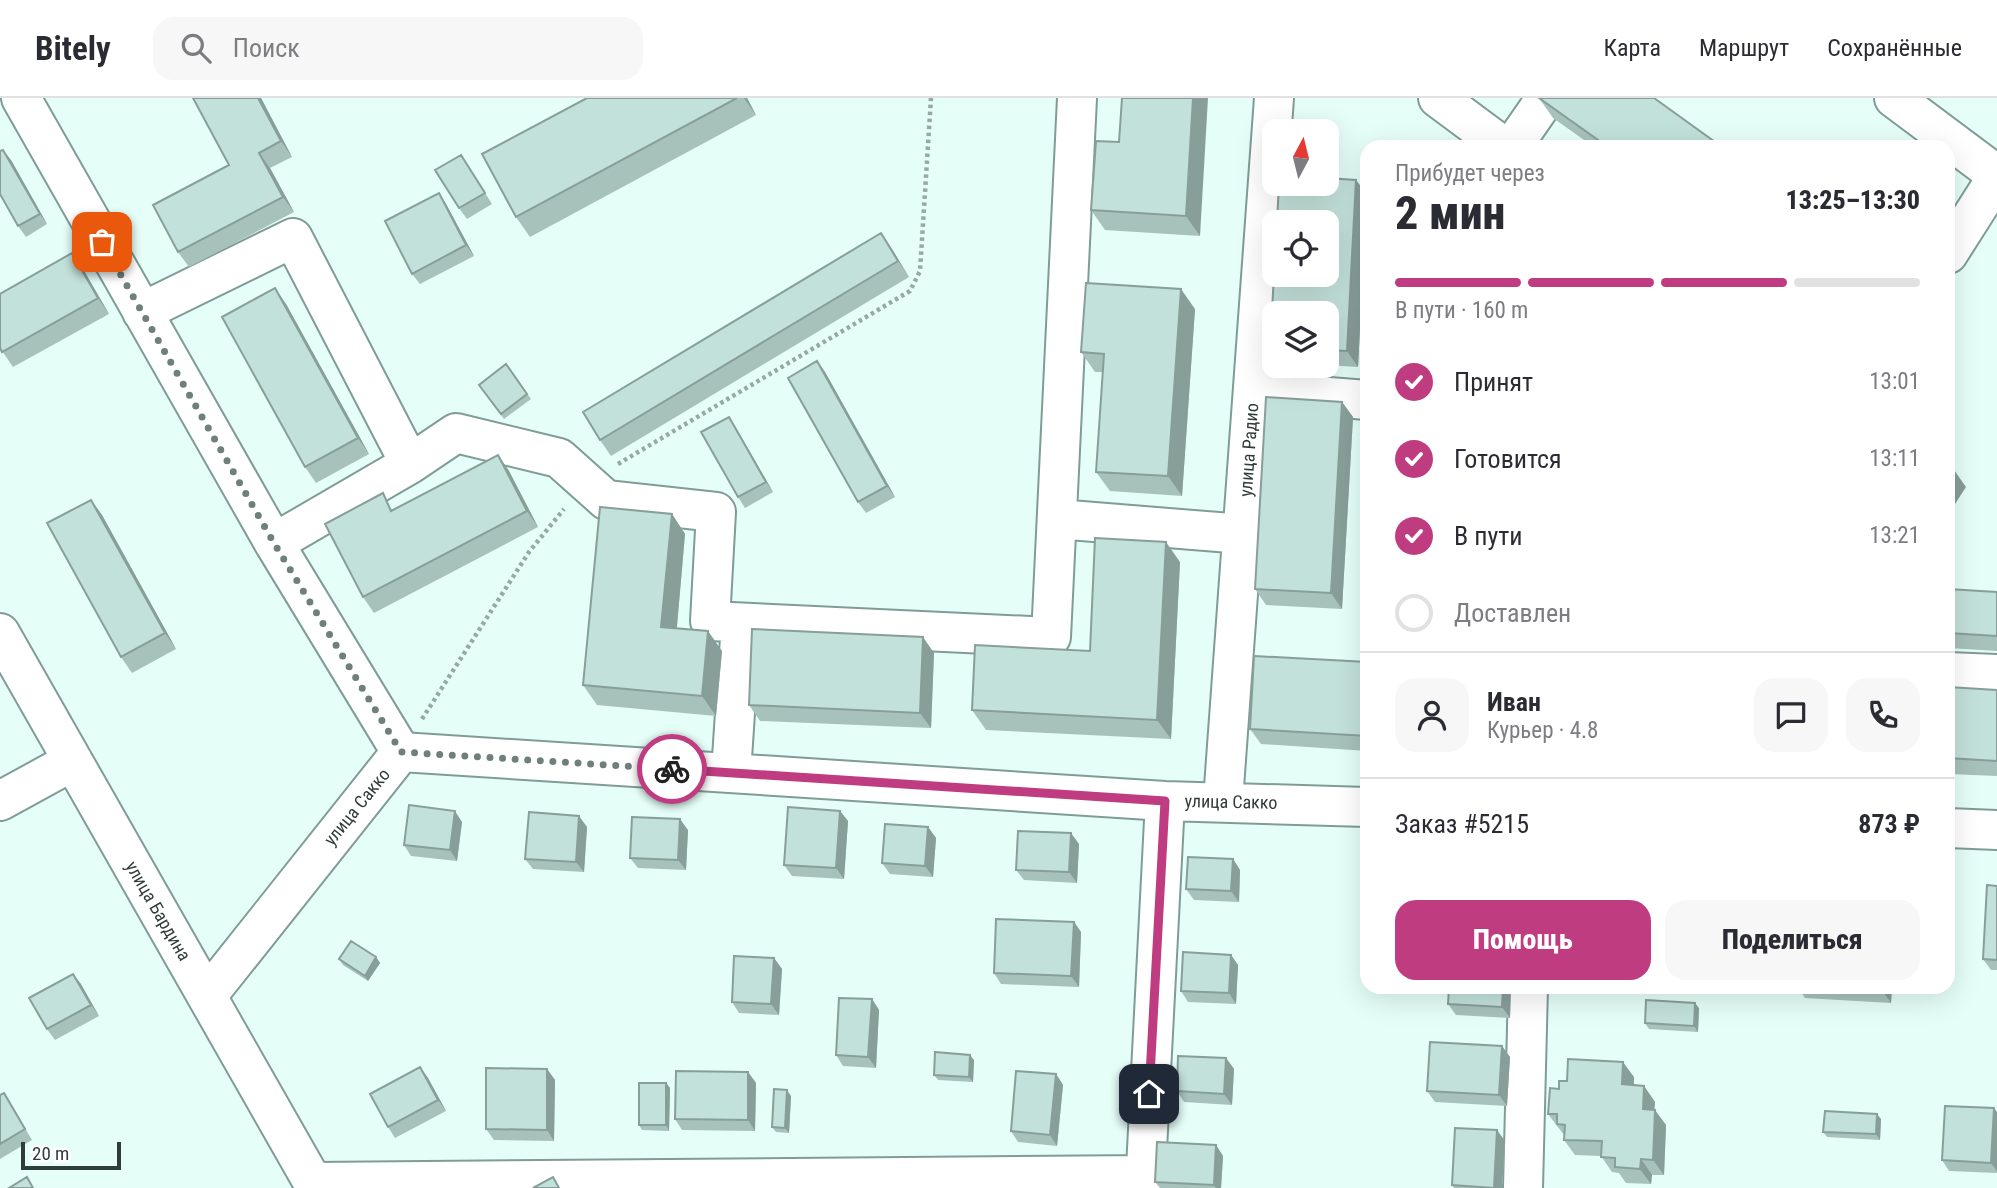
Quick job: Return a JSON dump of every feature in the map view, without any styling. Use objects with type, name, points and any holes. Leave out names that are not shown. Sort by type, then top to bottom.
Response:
[{"type":"street","points":[[274,543],[410,464],[456,433],[559,458],[606,500],[716,513],[710,621],[1051,637],[1077,98]]},
{"type":"street","name":"улица Радио","points":[[1223,802],[1274,98]]},
{"type":"street","points":[[1438,98],[1495,140]]},
{"type":"street","points":[[1517,140],[1546,98]]},
{"type":"street","points":[[1894,98],[1949,140]]},
{"type":"street","points":[[14,104],[142,312],[274,543],[401,752]]},
{"type":"street","points":[[1955,144],[1997,176],[1955,243]]},
{"type":"street","points":[[142,312],[293,238],[410,464]]},
{"type":"street","points":[[1253,391],[1360,399]]},
{"type":"street","points":[[1057,519],[1243,534]]},
{"type":"street","points":[[731,773],[741,623]]},
{"type":"street","name":"улица Бардина","points":[[0,633],[315,1185]]},
{"type":"street","points":[[1955,672],[1997,674]]},
{"type":"street","name":"улица Сакко","points":[[207,996],[401,752],[1165,801],[1360,807]]},
{"type":"street","points":[[0,801],[73,761]]},
{"type":"street","points":[[315,1185],[1145,1181],[1165,801]]},
{"type":"street","points":[[1955,828],[1997,830]]},
{"type":"street","points":[[1523,1188],[1528,994]]},
{"type":"path","points":[[401,752],[529,552],[586,483],[910,291],[920,271],[931,98]]},
{"type":"building","points":[[193,98],[258,98],[281,141],[259,153],[283,197],[178,252],[153,205],[229,165]]},
{"type":"building","points":[[587,98],[737,98],[516,217],[482,154]]},
{"type":"building","points":[[1122,98],[1193,98],[1186,216],[1091,210],[1096,141],[1119,142]]},
{"type":"building","points":[[1539,98],[1654,98],[1712,140],[1598,140]]},
{"type":"building","points":[[3,150],[40,214],[18,226],[0,194],[0,151]]},
{"type":"building","points":[[461,155],[485,193],[459,208],[435,170]]},
{"type":"building","points":[[1339,179],[1356,180],[1347,351],[1339,351],[1339,301],[1273,301],[1273,287],[1339,287],[1339,210],[1278,210],[1278,196],[1339,196]]},
{"type":"building","points":[[439,193],[466,245],[412,274],[385,221]]},
{"type":"building","points":[[881,233],[898,261],[600,440],[583,412]]},
{"type":"building","points":[[72,253],[98,298],[2,352],[0,294]]},
{"type":"building","points":[[1086,283],[1181,289],[1168,476],[1096,472],[1104,354],[1081,352]]},
{"type":"building","points":[[275,288],[358,438],[305,467],[222,317]]},
{"type":"building","points":[[817,361],[887,486],[858,502],[788,378]]},
{"type":"building","points":[[506,364],[527,394],[501,414],[479,385]]},
{"type":"building","points":[[1266,397],[1342,402],[1331,593],[1255,589]]},
{"type":"building","points":[[729,417],[766,482],[738,497],[701,432]]},
{"type":"building","points":[[498,455],[527,511],[363,597],[325,524],[383,493],[391,511]]},
{"type":"building","points":[[91,500],[165,633],[121,657],[47,523]]},
{"type":"building","points":[[600,507],[672,514],[661,627],[708,631],[702,696],[583,685]]},
{"type":"building","points":[[1095,538],[1166,542],[1157,720],[972,710],[975,645],[1090,651]]},
{"type":"building","points":[[1955,589],[1997,592],[1997,636],[1955,633]]},
{"type":"building","points":[[752,629],[923,637],[920,713],[749,705]]},
{"type":"building","points":[[1254,656],[1360,662],[1360,736],[1250,729]]},
{"type":"building","points":[[1955,687],[1997,690],[1997,761],[1955,758]]},
{"type":"building","points":[[409,805],[455,811],[450,850],[404,845]]},
{"type":"building","points":[[788,807],[840,811],[836,868],[784,865]]},
{"type":"building","points":[[529,812],[579,816],[576,862],[525,859]]},
{"type":"building","points":[[632,817],[680,819],[678,860],[630,858]]},
{"type":"building","points":[[885,824],[928,827],[925,866],[882,863]]},
{"type":"building","points":[[1018,831],[1071,833],[1069,872],[1016,870]]},
{"type":"building","points":[[1188,857],[1233,859],[1231,891],[1186,889]]},
{"type":"building","points":[[1987,885],[1997,886],[1997,960],[1983,959]]},
{"type":"building","points":[[996,919],[1074,922],[1071,976],[994,973]]},
{"type":"building","points":[[351,941],[376,957],[365,976],[339,959]]},
{"type":"building","points":[[1183,952],[1231,955],[1229,993],[1181,991]]},
{"type":"building","points":[[734,956],[774,958],[771,1004],[732,1002]]},
{"type":"building","points":[[73,974],[91,1005],[47,1029],[29,998]]},
{"type":"building","points":[[1449,994],[1503,994],[1502,1007],[1448,1004]]},
{"type":"building","points":[[839,998],[872,999],[868,1057],[836,1055]]},
{"type":"building","points":[[1646,1000],[1695,1003],[1694,1026],[1645,1023]]},
{"type":"building","points":[[1430,1042],[1502,1046],[1499,1095],[1427,1091]]},
{"type":"building","points":[[935,1052],[970,1055],[969,1077],[934,1075]]},
{"type":"building","points":[[1178,1056],[1226,1058],[1224,1094],[1177,1091]]},
{"type":"building","points":[[1568,1059],[1623,1062],[1622,1084],[1644,1086],[1643,1109],[1655,1110],[1653,1160],[1641,1159],[1640,1169],[1615,1167],[1615,1158],[1601,1157],[1602,1141],[1564,1140],[1565,1125],[1557,1124],[1557,1114],[1548,1114],[1550,1088],[1559,1089],[1559,1081],[1567,1081]]},
{"type":"building","points":[[420,1067],[438,1100],[388,1127],[370,1094]]},
{"type":"building","points":[[486,1068],[547,1069],[547,1130],[486,1129]]},
{"type":"building","points":[[676,1071],[748,1072],[748,1120],[675,1119]]},
{"type":"building","points":[[1016,1071],[1056,1074],[1050,1135],[1011,1131]]},
{"type":"building","points":[[639,1083],[666,1083],[666,1125],[639,1125]]},
{"type":"building","points":[[774,1089],[787,1090],[785,1128],[772,1127]]},
{"type":"building","points":[[4,1093],[25,1129],[0,1144],[0,1095]]},
{"type":"building","points":[[1945,1106],[1994,1108],[1991,1163],[1942,1160]]},
{"type":"building","points":[[1825,1111],[1877,1114],[1876,1134],[1823,1132]]},
{"type":"building","points":[[1455,1128],[1497,1130],[1494,1188],[1452,1185]]},
{"type":"building","points":[[1157,1142],[1216,1145],[1214,1185],[1155,1182]]},
{"type":"building","points":[[27,1177],[33,1188],[9,1188]]},
{"type":"building","points":[[553,1177],[559,1188],[533,1188]]},
{"type":"way so far","points":[[102,242],[274,543],[401,752],[672,769]]},
{"type":"route","points":[[672,769],[1165,801],[1149,1094]]}]
